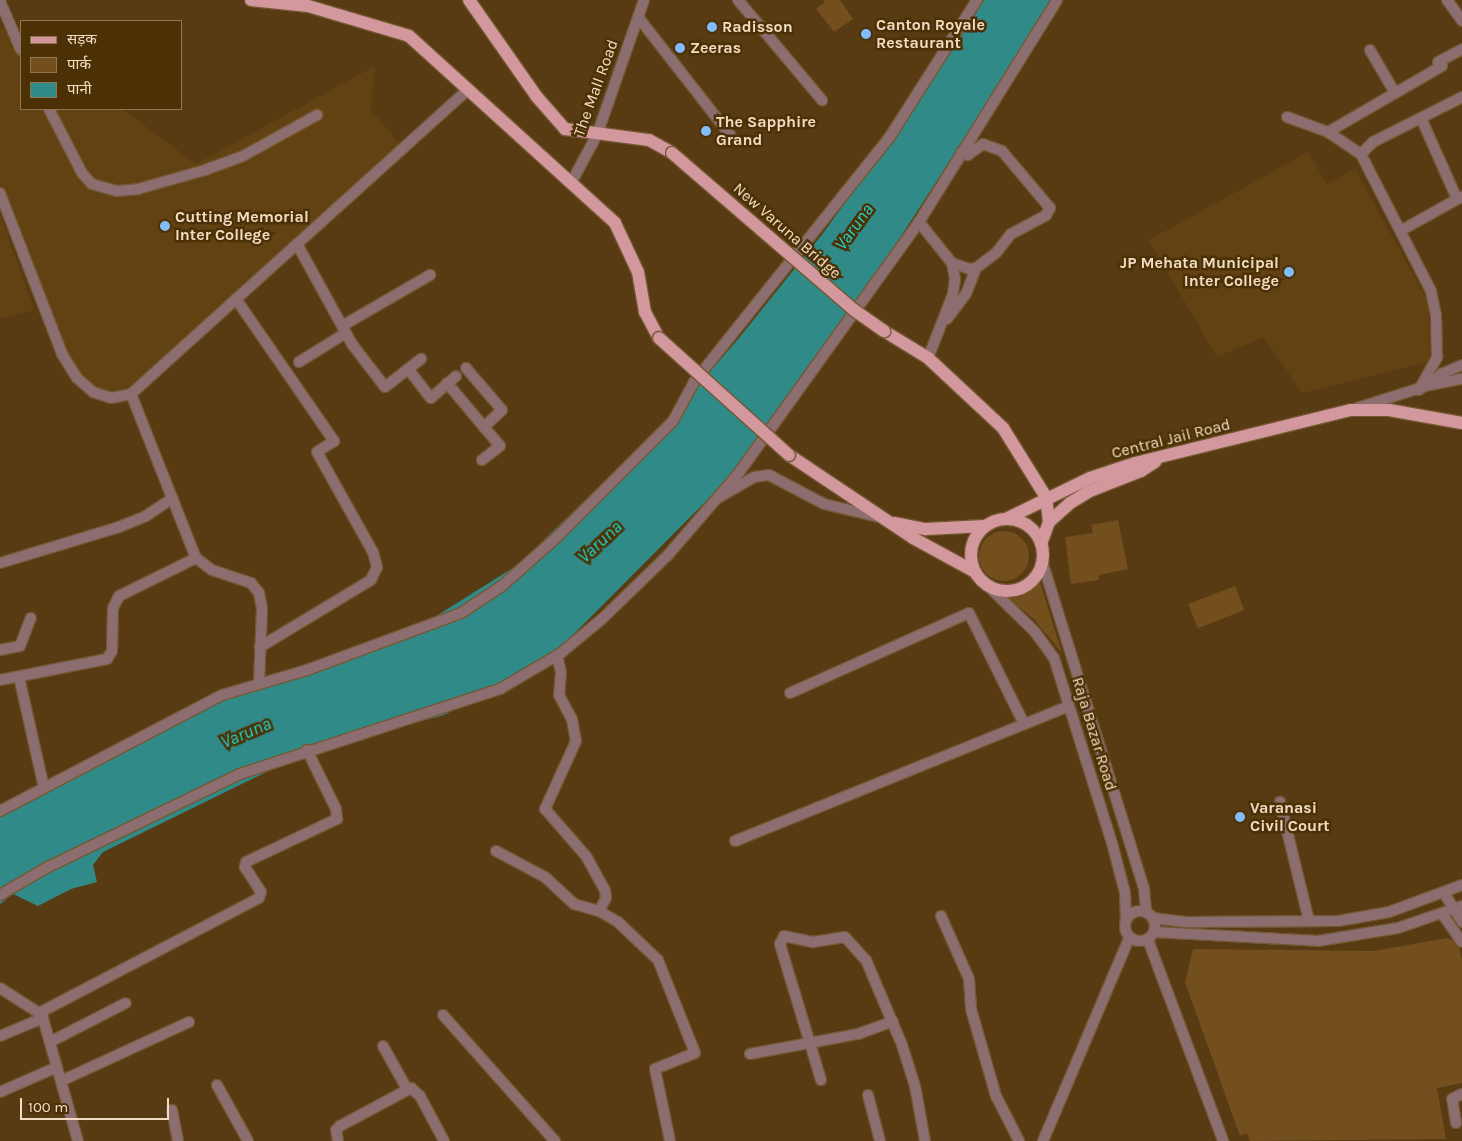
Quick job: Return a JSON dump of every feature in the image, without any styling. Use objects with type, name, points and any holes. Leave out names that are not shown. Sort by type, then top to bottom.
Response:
[{"type":"main road","points":[[251,0],[308,6],[410,36],[615,223],[626,242],[638,272],[644,312],[659,338],[789,455],[883,519],[975,572],[984,582],[1003,590],[1024,586],[1039,571],[1042,561],[1041,544],[1049,522],[1046,497]]},
{"type":"main road","name":"New Varuna Bridge","points":[[469,0],[537,96],[565,130],[648,140],[672,152],[854,310],[928,358],[1008,434],[1046,497]]},
{"type":"main road","name":"Central Jail Road","points":[[1006,519],[1046,497],[1090,478],[1135,463],[1157,460],[1351,410],[1389,410],[1462,423]]},
{"type":"main road","points":[[1049,522],[1070,503],[1090,491],[1140,472],[1157,460]]},
{"type":"main road","points":[[883,519],[926,528],[985,526],[1006,519],[1028,525],[1041,544]]},
{"type":"main road","points":[[975,572],[971,551],[976,537],[985,526]]},
{"type":"street","name":"The Mall Road","points":[[571,183],[597,135],[644,0]]},
{"type":"street","points":[[738,0],[822,100]]},
{"type":"street","points":[[0,811],[222,695],[307,670],[461,613],[483,601],[557,537],[673,421],[694,382],[889,138],[977,0]]},
{"type":"street","points":[[0,895],[176,803],[240,774],[307,750],[500,689],[557,655],[650,574],[738,474],[919,222],[1057,0]]},
{"type":"street","points":[[1447,0],[1462,21]]},
{"type":"street","points":[[0,1],[20,48]]},
{"type":"street","points":[[638,17],[731,136]]},
{"type":"street","points":[[1328,132],[1395,93],[1462,49]]},
{"type":"street","points":[[1370,50],[1395,93]]},
{"type":"street","points":[[0,193],[62,354],[77,378],[93,392],[111,398],[131,394],[469,89]]},
{"type":"street","points":[[1361,154],[1373,142],[1462,97]]},
{"type":"street","points":[[50,110],[82,172],[92,184],[117,191],[176,178],[243,156],[316,115]]},
{"type":"street","points":[[1287,117],[1328,132],[1361,154],[1402,230],[1431,291],[1436,315],[1437,357],[1419,390]]},
{"type":"street","points":[[1402,230],[1460,198],[1420,118]]},
{"type":"street","points":[[941,326],[966,294],[976,268],[996,252],[1011,234],[1046,215],[1050,208],[1002,152],[983,144],[968,155],[962,152]]},
{"type":"street","points":[[919,222],[952,263],[955,284],[928,358]]},
{"type":"street","points":[[297,244],[344,330],[385,387],[421,359]]},
{"type":"street","points":[[952,263],[969,269],[976,268]]},
{"type":"street","points":[[299,362],[344,330],[430,275]]},
{"type":"street","points":[[236,299],[334,441],[316,452],[377,561],[376,574],[371,580],[260,647]]},
{"type":"street","points":[[1430,384],[1440,374],[1462,365]]},
{"type":"street","points":[[466,368],[502,410],[484,427]]},
{"type":"street","points":[[408,369],[431,398],[456,376]]},
{"type":"street","name":"Central Jail Road","points":[[1351,410],[1419,390],[1430,384],[1462,379]]},
{"type":"street","points":[[447,383],[500,446],[482,460]]},
{"type":"street","points":[[131,394],[196,558],[212,570],[243,579],[255,587],[262,600],[259,683]]},
{"type":"street","points":[[717,498],[754,477],[770,475],[824,504],[883,519]]},
{"type":"street","points":[[0,562],[119,527],[146,516],[173,498]]},
{"type":"street","points":[[0,680],[107,658],[112,651],[113,608],[119,596],[196,558]]},
{"type":"street","points":[[1042,561],[1144,888],[1151,936],[1223,1141]]},
{"type":"street","name":"Raja Bazar Road","points":[[984,582],[1046,644],[1060,674],[1112,843],[1125,893],[1126,920]]},
{"type":"street","points":[[790,693],[969,614],[1024,724]]},
{"type":"street","points":[[0,650],[20,646],[31,618]]},
{"type":"street","points":[[557,655],[561,673],[559,696],[572,719],[576,741],[545,809],[579,848],[605,890],[606,896],[599,911]]},
{"type":"street","points":[[19,676],[44,788]]},
{"type":"street","points":[[735,841],[1069,706]]},
{"type":"street","points":[[0,1036],[41,1016],[259,898],[261,892],[245,868],[246,862],[337,819],[336,809],[307,750]]},
{"type":"street","points":[[1280,802],[1310,921]]},
{"type":"street","points":[[496,851],[545,877],[574,904],[599,911],[629,930],[658,960],[695,1050],[692,1056],[660,1064],[655,1069],[670,1141]]},
{"type":"street","points":[[1458,907],[1443,915],[1370,935],[1318,941],[1151,936],[1138,942],[1130,938],[1125,930],[1126,920],[1136,911],[1188,922],[1338,921],[1389,912],[1462,885]]},
{"type":"street","points":[[1444,893],[1458,907],[1462,922]]},
{"type":"street","points":[[1443,915],[1462,942]]},
{"type":"street","points":[[940,916],[969,979],[971,1009],[996,1096],[1020,1141]]},
{"type":"street","points":[[821,1080],[780,944],[784,936],[813,942],[840,937],[849,939],[874,975],[893,1021],[915,1086],[925,1141]]},
{"type":"street","points":[[1043,1141],[1130,938]]},
{"type":"street","points":[[0,988],[41,1016],[78,1141]]},
{"type":"street","points":[[50,1042],[126,1003]]},
{"type":"street","points":[[443,1014],[555,1141]]},
{"type":"street","points":[[750,1054],[858,1034],[893,1021]]},
{"type":"street","points":[[61,1081],[189,1022]]},
{"type":"street","points":[[383,1046],[407,1089]]},
{"type":"street","points":[[0,1092],[57,1067]]},
{"type":"street","points":[[217,1085],[248,1141]]},
{"type":"street","points":[[338,1141],[336,1134],[340,1126],[407,1089],[417,1091],[444,1141]]},
{"type":"street","points":[[1456,1123],[1452,1099],[1462,1094]]},
{"type":"street","points":[[868,1095],[880,1141]]},
{"type":"street","points":[[172,1110],[178,1141]]},
{"type":"shaded area","name":"Cutting Memorial Inter College","points":[[13,28],[20,33],[20,110],[123,110],[196,164],[375,66],[371,110],[403,148],[131,394],[111,398],[77,378],[0,193],[0,29]]},
{"type":"shaded area","name":"JP Mehata Municipal Inter College","points":[[1308,152],[1327,184],[1355,169],[1429,303],[1429,360],[1424,363],[1302,393],[1264,337],[1217,357],[1149,240]]},
{"type":"shaded area","points":[[0,214],[34,310],[0,319]]},
{"type":"green space","points":[[823,0],[840,0],[853,19],[834,32],[816,9],[825,2]]},
{"type":"green space","points":[[1118,520],[1128,569],[1099,575],[1099,580],[1071,584],[1065,537],[1093,533],[1091,525]]},
{"type":"green space","points":[[999,531],[1009,531],[1022,538],[1029,551],[1029,561],[1022,574],[1009,581],[999,581],[990,577],[983,570],[979,561],[979,551],[983,542],[990,535]]},
{"type":"green space","points":[[1039,579],[1062,653],[1034,619],[1008,598],[1020,595]]},
{"type":"green space","points":[[1235,586],[1244,610],[1198,628],[1188,604]]},
{"type":"green space","points":[[1448,938],[1458,944],[1462,959],[1462,1083],[1437,1088],[1446,1139],[1250,1141],[1247,1133],[1240,1136],[1185,982],[1193,949],[1373,951]]},
{"type":"water","name":"Varuna","points":[[984,0],[1063,0],[1021,51],[883,264],[752,455],[548,660],[444,715],[303,754],[103,852],[93,865],[97,882],[71,889],[38,906],[13,894],[0,904],[0,815],[119,749],[249,689],[433,618],[519,564],[668,420],[739,338],[824,232],[929,86]]},
{"type":"place","name":"Radisson","points":[[712,27]]},
{"type":"place","name":"Canton Royale Restaurant","points":[[866,34]]},
{"type":"place","name":"Zeeras","points":[[680,48]]},
{"type":"place","name":"The Sapphire Grand","points":[[706,131]]},
{"type":"place","name":"Cutting Memorial Inter College","points":[[165,226]]},
{"type":"place","name":"JP Mehata Municipal Inter College","points":[[1289,272]]},
{"type":"place","name":"Varanasi Civil Court","points":[[1240,817]]}]
